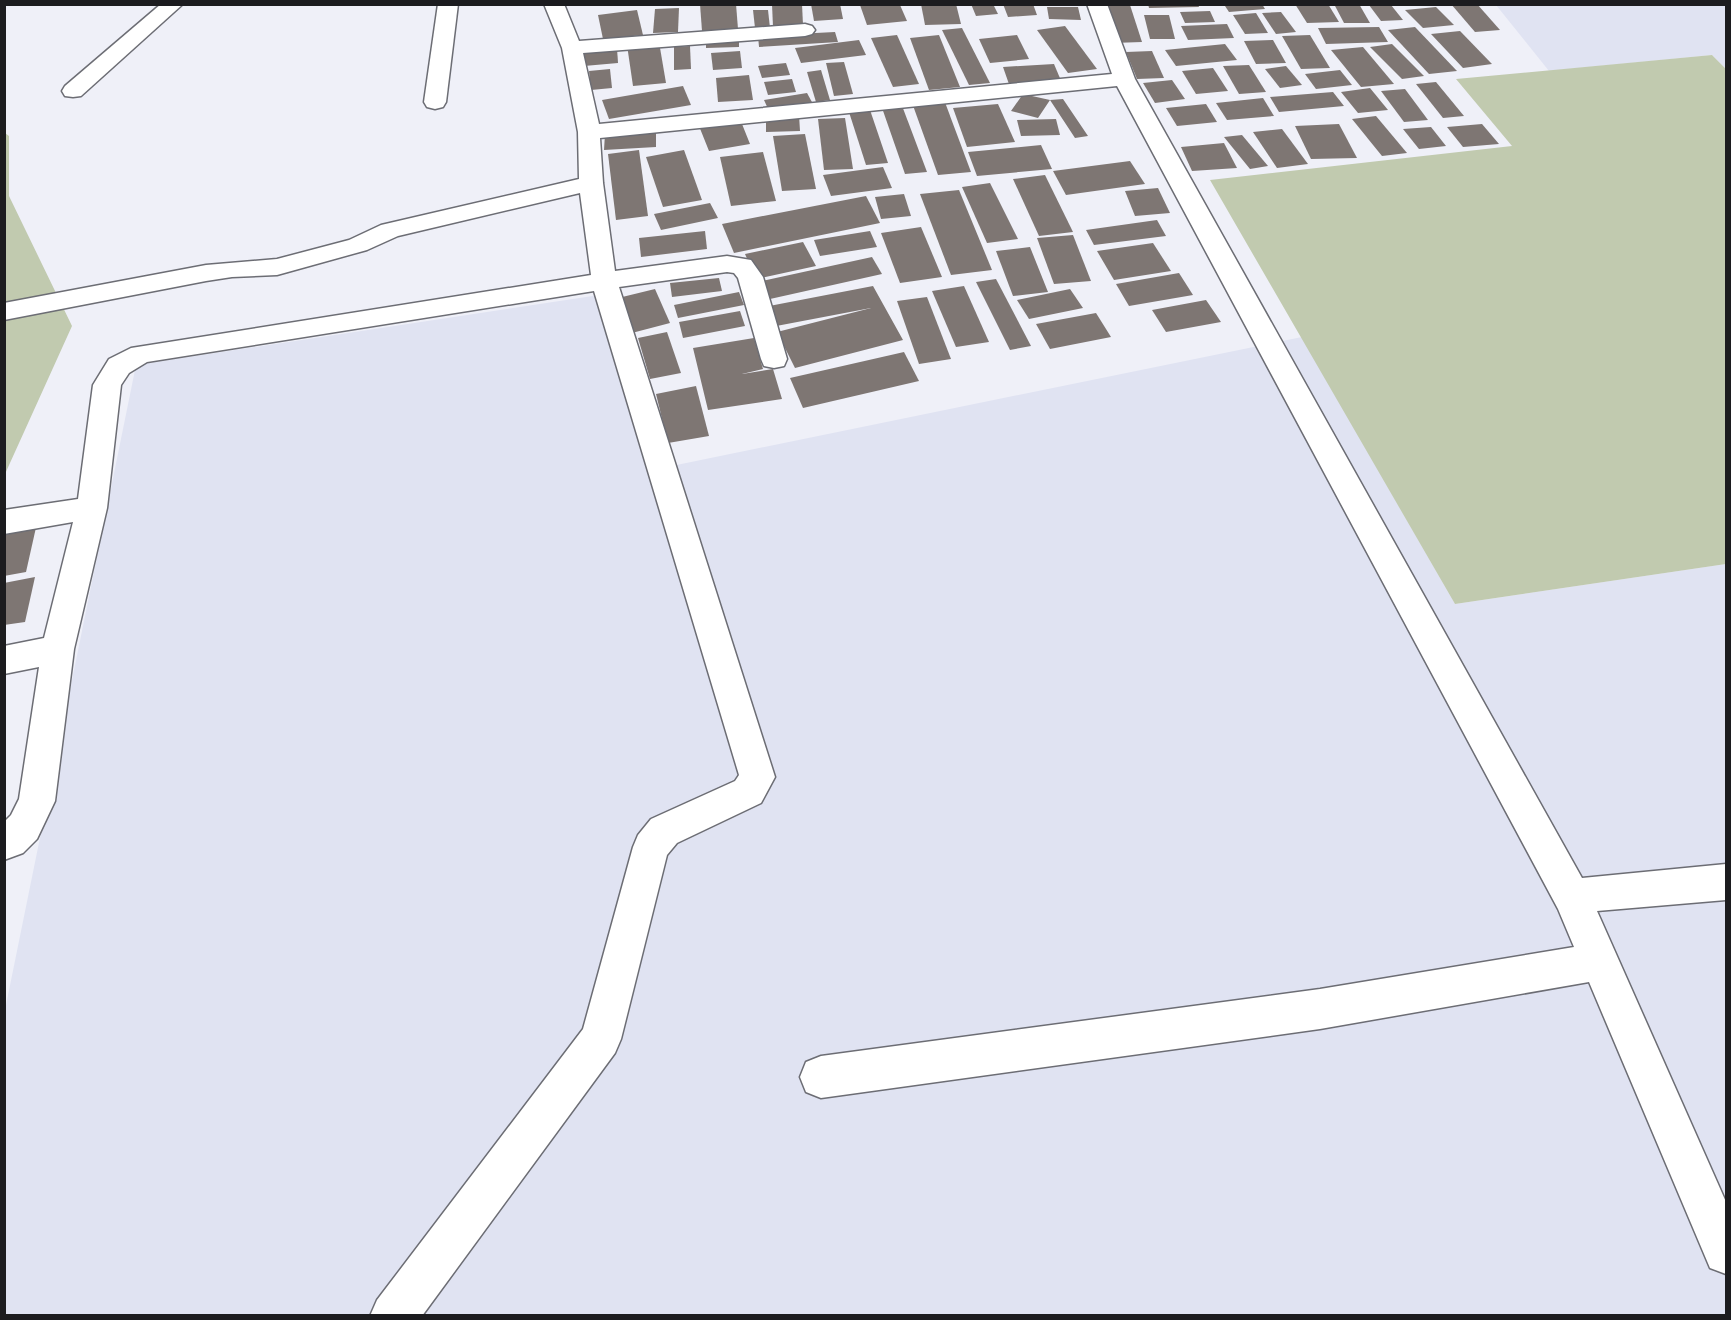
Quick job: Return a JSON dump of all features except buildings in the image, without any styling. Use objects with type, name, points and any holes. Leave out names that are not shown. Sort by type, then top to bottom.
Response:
[{"type":"street","points":[[73,91],[173,4]]},
{"type":"street","points":[[435,102],[448,4]]},
{"type":"street","points":[[393,1316],[601,1039],[651,846],[664,831],[748,792],[757,777],[604,281],[591,183],[589,132],[572,48],[555,4]]},
{"type":"street","points":[[1097,4],[1124,79],[1572,897],[1726,1252]]},
{"type":"street","points":[[572,48],[805,30]]},
{"type":"street","points":[[589,132],[1124,79]]},
{"type":"street","points":[[4,312],[206,273],[277,267],[358,245],[390,230],[591,183]]},
{"type":"street","points":[[4,843],[10,841],[24,827],[37,801],[58,649],[92,508],[107,385],[119,366],[140,354],[604,281],[728,264],[742,266],[750,277],[774,359]]},
{"type":"street","points":[[4,522],[92,508]]},
{"type":"street","points":[[4,660],[58,649]]},
{"type":"street","points":[[1572,897],[1726,882]]},
{"type":"street","points":[[821,1077],[1320,1010],[1599,961]]},
{"type":"shaded area","points":[[1496,5],[1726,5],[1726,69],[1712,55],[1549,71]]},
{"type":"shaded area","points":[[606,294],[657,469],[1302,337],[1455,604],[1726,564],[1726,1315],[5,1316],[5,1010],[136,365]]},
{"type":"green space","points":[[1712,55],[1726,69],[1726,564],[1455,604],[1210,180],[1512,146],[1456,79]]},
{"type":"green space","points":[[5,133],[9,136],[9,196],[72,326],[5,474]]}]
